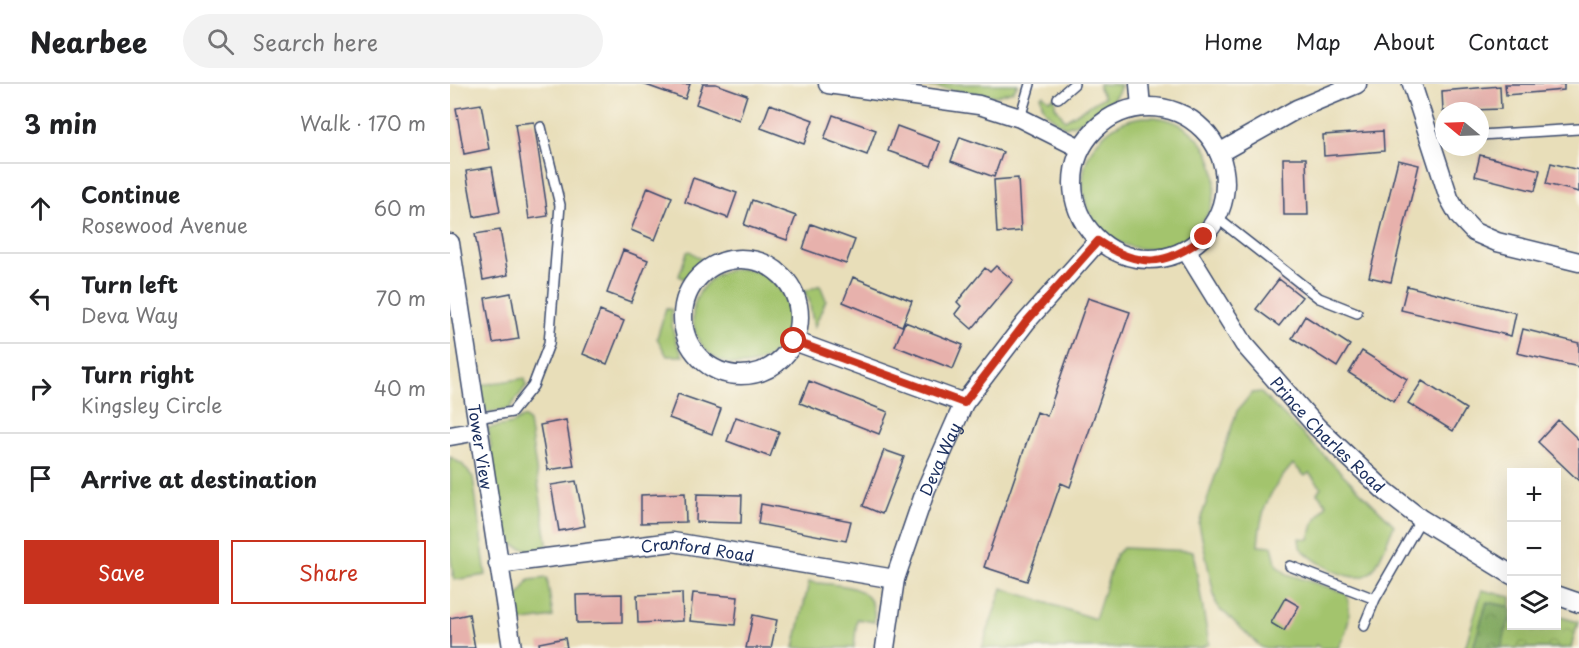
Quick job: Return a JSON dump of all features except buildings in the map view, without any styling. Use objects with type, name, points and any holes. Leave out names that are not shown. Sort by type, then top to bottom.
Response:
[{"type":"street","points":[[828,84],[979,105],[1020,118],[1080,148]]},
{"type":"street","points":[[1139,84],[1141,107]]},
{"type":"street","points":[[1219,153],[1297,109],[1357,84]]},
{"type":"street","points":[[1412,84],[1433,138],[1449,198],[1459,216],[1474,232],[1497,242],[1579,262]]},
{"type":"street","points":[[1141,107],[1165,108],[1188,117],[1206,133],[1219,153],[1225,175],[1224,197],[1217,218],[1204,237],[1186,250],[1164,259],[1141,260],[1118,254],[1098,241],[1082,222],[1073,198],[1072,172],[1080,148],[1096,128],[1116,113],[1141,107]]},
{"type":"street","name":"Deva Way","points":[[885,648],[895,579],[926,489],[964,403],[1026,322],[1098,241]]},
{"type":"street","name":"Tower View","points":[[450,243],[512,648]]},
{"type":"street","name":"Prince Charles Road","points":[[1186,250],[1244,344],[1317,427],[1385,491],[1421,519],[1507,572]]},
{"type":"street","points":[[743,258],[762,262],[778,272],[790,286],[798,303],[799,322],[794,341],[783,357],[768,369],[749,375],[729,375],[710,368],[695,355],[686,338],[682,318],[685,299],[693,282],[707,269],[724,261],[743,258]]},
{"type":"street","points":[[794,341],[964,403]]},
{"type":"street","points":[[450,436],[477,425]]},
{"type":"street","name":"Cranford Road","points":[[498,564],[673,542],[895,579]]},
{"type":"street","points":[[1561,596],[1579,603]]},
{"type":"lane","points":[[1020,118],[1030,84]]},
{"type":"lane","points":[[1058,98],[1074,84]]},
{"type":"lane","points":[[477,425],[512,412],[533,386],[549,344],[560,206],[541,127]]},
{"type":"lane","points":[[1489,134],[1579,129]]},
{"type":"lane","points":[[1217,218],[1319,298],[1357,313]]},
{"type":"lane","points":[[1364,626],[1375,599],[1421,519]]},
{"type":"lane","points":[[1290,566],[1375,599]]},
{"type":"green space","points":[[911,84],[1018,84],[1013,91],[996,96]]},
{"type":"green space","points":[[1099,84],[1121,85],[1113,100],[1106,106],[1090,117],[1073,124],[1065,127],[1048,114],[1043,106],[1041,96],[1049,100],[1055,97],[1055,106],[1065,120],[1104,97]]},
{"type":"green space","points":[[1149,117],[1174,122],[1196,136],[1210,158],[1215,183],[1210,208],[1196,230],[1174,244],[1149,249],[1124,244],[1102,230],[1088,208],[1083,183],[1088,158],[1102,136],[1124,122]]},
{"type":"green space","points":[[690,251],[705,262],[684,279],[679,276],[687,252]]},
{"type":"green space","points":[[741,269],[759,273],[775,283],[785,299],[789,317],[785,335],[775,351],[759,361],[741,365],[723,361],[707,351],[697,335],[693,317],[697,299],[707,283],[723,273]]},
{"type":"green space","points":[[820,285],[826,300],[814,328],[809,299],[804,292]]},
{"type":"green space","points":[[666,308],[672,310],[674,333],[683,356],[667,356],[657,338]]},
{"type":"green space","points":[[525,378],[526,386],[509,409],[485,413],[481,385]]},
{"type":"green space","points":[[1260,392],[1394,525],[1381,557],[1371,572],[1364,576],[1344,575],[1323,565],[1300,547],[1299,538],[1309,539],[1313,524],[1327,504],[1317,493],[1321,487],[1309,473],[1305,476],[1293,464],[1272,492],[1261,521],[1258,545],[1272,546],[1277,566],[1287,574],[1346,593],[1349,607],[1348,621],[1338,648],[1320,648],[1316,645],[1313,648],[1262,648],[1216,604],[1199,524],[1237,411],[1252,393]]},
{"type":"green space","points":[[524,417],[529,422],[548,549],[520,548],[508,541],[499,530],[487,449],[491,448],[488,428],[512,424]]},
{"type":"green space","points":[[450,457],[462,464],[473,477],[486,575],[454,580],[450,553]]},
{"type":"green space","points":[[1123,548],[1193,551],[1209,644],[1200,648],[982,648],[1002,588],[1095,619],[1116,554]]},
{"type":"green space","points":[[547,578],[553,617],[519,622],[516,600],[529,580]]},
{"type":"green space","points":[[809,582],[854,588],[870,599],[874,609],[874,622],[857,619],[854,648],[794,648]]},
{"type":"green space","points":[[1482,590],[1507,596],[1507,606],[1487,602],[1473,648],[1465,648]]},
{"type":"green space","points":[[1487,602],[1507,606],[1507,630],[1522,630],[1566,648],[1473,648]]},
{"type":"green space","points":[[1561,617],[1578,622],[1571,648],[1501,648],[1507,628],[1561,630]]},
{"type":"route","points":[[794,341],[964,403],[1026,322],[1098,241],[1118,254],[1141,260],[1164,259],[1186,250],[1204,237]]}]
